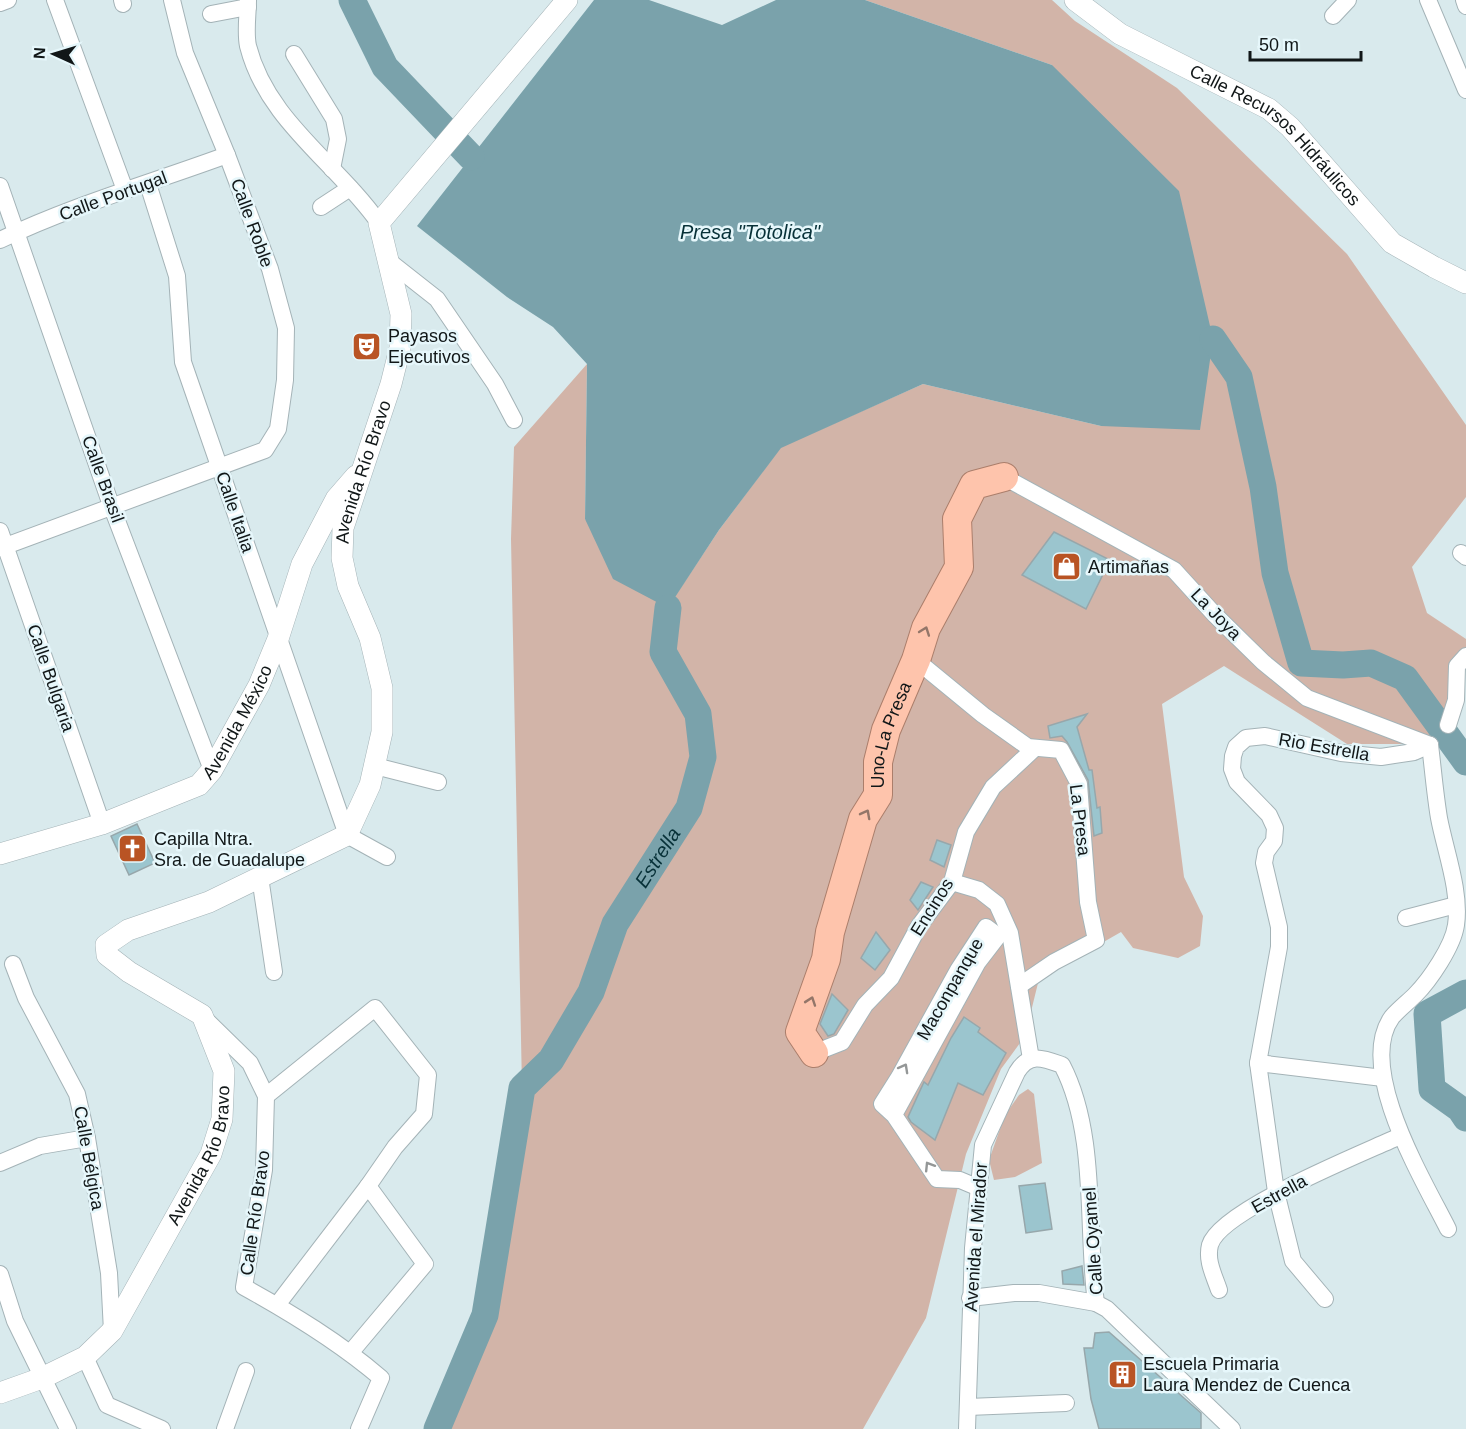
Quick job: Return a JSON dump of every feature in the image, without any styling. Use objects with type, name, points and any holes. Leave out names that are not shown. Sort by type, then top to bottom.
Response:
[{"type":"highway","name":"Uno-La Presa","points":[[814,1053],[800,1032],[826,959],[830,932],[863,819],[878,795],[878,762],[886,730],[916,660],[926,628],[959,567],[957,519],[974,485],[1004,477]]},
{"type":"street","points":[[0,3],[8,0]]},
{"type":"street","points":[[55,0],[125,190]]},
{"type":"street","name":"Calle Roble","points":[[172,0],[185,53],[270,269],[286,328],[285,380],[278,429],[265,450],[220,467]]},
{"type":"street","points":[[379,223],[567,0]]},
{"type":"street","name":"Calle Recursos Hidráulicos","points":[[1075,0],[1120,34],[1269,109],[1290,127],[1392,243],[1466,283]]},
{"type":"street","points":[[1333,16],[1348,0]]},
{"type":"street","points":[[1428,0],[1466,90]]},
{"type":"street","points":[[1464,0],[1466,6]]},
{"type":"street","points":[[211,14],[248,3]]},
{"type":"street","name":"Avenida Río Bravo","points":[[248,3],[248,44],[259,79],[290,124],[350,188],[379,223],[401,314],[400,348],[391,384],[343,528],[342,558],[348,586],[370,638],[382,688],[382,732],[375,766],[370,785],[347,835]]},
{"type":"street","points":[[294,54],[334,119],[338,139],[332,169]]},
{"type":"street","name":"Calle Portugal","points":[[0,240],[125,190],[227,155]]},
{"type":"street","name":"Calle Italia","points":[[148,184],[177,276],[183,363],[347,835]]},
{"type":"street","name":"Calle Brasil","points":[[0,186],[111,505],[212,770]]},
{"type":"street","points":[[321,207],[350,188]]},
{"type":"street","points":[[390,262],[437,299],[495,384],[514,420]]},
{"type":"street","points":[[2,542],[220,467]]},
{"type":"street","name":"Avenida México","points":[[0,854],[102,824],[199,785],[212,770],[259,685],[278,639],[302,564],[336,499],[362,469]]},
{"type":"street","name":"La Joya","points":[[1004,477],[1174,570],[1263,662],[1307,698],[1430,745]]},
{"type":"street","name":"Calle Bulgaria","points":[[2,542],[102,824]]},
{"type":"street","points":[[1448,725],[1456,700],[1458,666],[1466,656]]},
{"type":"street","name":"La Presa","points":[[916,660],[983,715],[1028,747],[1061,750],[1079,784],[1088,902],[1096,940],[1054,962],[1019,986]]},
{"type":"street","name":"Rio Estrella","points":[[1325,1299],[1293,1261],[1276,1192],[1258,1063],[1279,947],[1279,927],[1264,863],[1266,852],[1274,840],[1275,828],[1269,815],[1237,782],[1232,769],[1236,747],[1246,738],[1265,736],[1341,753],[1381,756],[1414,752],[1430,745]]},
{"type":"street","points":[[1430,745],[1438,816],[1456,905],[1456,924],[1451,944],[1418,992],[1392,1018],[1384,1037],[1382,1059],[1383,1078],[1400,1136],[1448,1229]]},
{"type":"street","name":"Encinos","points":[[814,1053],[842,1042],[865,1005],[891,978],[919,926],[952,882],[966,832],[993,787],[1035,748]]},
{"type":"street","points":[[375,766],[438,782]]},
{"type":"street","points":[[202,1015],[129,972],[107,956],[106,945],[128,930],[208,902],[347,835],[387,857]]},
{"type":"street","points":[[260,877],[274,972]]},
{"type":"street","points":[[952,882],[979,890],[997,904],[1010,933],[1031,1059]]},
{"type":"street","points":[[1406,918],[1456,905]]},
{"type":"street","name":"Maconpanque","points":[[986,927],[998,936],[978,962],[894,1115],[882,1104],[958,970],[986,927]]},
{"type":"street","name":"Calle Bélgica","points":[[13,964],[26,998],[77,1094],[87,1138],[109,1273],[112,1330]]},
{"type":"street","points":[[266,1096],[375,1008],[428,1075],[424,1114],[395,1147],[277,1305]]},
{"type":"street","name":"Avenida Río Bravo","points":[[0,1393],[42,1378],[85,1357],[112,1330],[212,1154],[222,1119],[224,1071],[202,1015]]},
{"type":"street","name":"Calle Río Bravo","points":[[202,1015],[250,1063],[266,1096],[264,1170],[244,1287],[351,1352],[381,1378],[359,1429]]},
{"type":"street","name":"Avenida el Mirador","points":[[967,1429],[970,1298],[983,1145],[1017,1072],[1023,1062],[1031,1059]]},
{"type":"street","name":"Calle Oyamel","points":[[1031,1059],[1049,1060],[1062,1065],[1068,1077],[1080,1120],[1088,1175],[1092,1273],[1096,1303],[1107,1309],[1232,1429]]},
{"type":"street","points":[[1258,1063],[1383,1078]]},
{"type":"street","points":[[894,1115],[937,1179],[960,1180],[979,1188]]},
{"type":"street","name":"Estrella","points":[[1219,1290],[1208,1261],[1210,1244],[1220,1229],[1276,1192],[1400,1136]]},
{"type":"street","points":[[0,1163],[40,1146],[87,1138]]},
{"type":"street","points":[[351,1352],[425,1263],[368,1186]]},
{"type":"street","points":[[0,1274],[15,1321],[68,1429]]},
{"type":"street","points":[[970,1298],[1014,1293],[1039,1293],[1096,1303]]},
{"type":"street","points":[[85,1357],[107,1404],[162,1429]]},
{"type":"street","points":[[225,1429],[246,1371]]},
{"type":"street","points":[[968,1407],[1066,1403]]},
{"type":"shaded area","points":[[865,0],[1052,0],[1075,21],[1177,88],[1347,254],[1466,425],[1466,497],[1412,567],[1427,613],[1466,639],[1466,656],[1455,716],[1421,744],[1347,744],[1224,666],[1162,704],[1184,877],[1203,916],[1200,946],[1178,958],[1133,948],[1121,932],[1039,979],[1025,1036],[1001,1069],[966,1154],[926,1318],[863,1429],[437,1429],[485,1315],[522,1088],[511,539],[514,447],[587,364],[585,519],[668,607],[719,530],[781,447],[923,384],[1101,426],[1052,65]]},
{"type":"shaded area","points":[[1028,1089],[1034,1094],[1042,1163],[1015,1177],[994,1180],[989,1160],[1005,1115],[1019,1095]]},
{"type":"water","name":"Presa \"Totolica\"","points":[[594,0],[649,0],[722,25],[776,0],[865,0],[1052,65],[1179,191],[1213,339],[1200,430],[1101,426],[923,384],[781,448],[719,530],[668,608],[613,579],[585,519],[587,364],[553,327],[507,297],[417,226]]},
{"type":"building","name":"Artimañas","points":[[1054,532],[1110,560],[1086,609],[1022,575]]},
{"type":"building","points":[[1087,714],[1077,727],[1089,770],[1092,770],[1097,808],[1100,807],[1102,833],[1094,836],[1088,780],[1067,742],[1062,736],[1050,738],[1048,726]]},
{"type":"building","name":"Capilla Ntra. Sra. de Guadalupe","points":[[137,824],[155,863],[129,875],[111,836]]},
{"type":"building","points":[[937,840],[951,845],[944,867],[930,860]]},
{"type":"building","points":[[921,882],[933,887],[918,910],[910,900]]},
{"type":"building","points":[[876,932],[890,950],[875,970],[861,958]]},
{"type":"building","points":[[832,994],[848,1010],[834,1034],[828,1036],[820,1024]]},
{"type":"building","points":[[964,1017],[980,1028],[978,1032],[1006,1053],[983,1095],[958,1083],[935,1140],[911,1122],[908,1117],[924,1082],[928,1085]]},
{"type":"building","points":[[1045,1183],[1052,1229],[1026,1233],[1019,1186]]},
{"type":"building","points":[[1082,1266],[1084,1285],[1063,1284],[1062,1271]]},
{"type":"building","name":"Escuela Primaria Laura Mendez de Cuenca","points":[[1109,1332],[1201,1413],[1201,1429],[1099,1429],[1091,1399],[1084,1348],[1093,1348],[1095,1333]]},
{"type":"waterway","points":[[352,0],[385,67],[471,157]]},
{"type":"waterway","points":[[1213,339],[1239,377],[1263,487],[1275,573],[1301,663],[1343,665],[1371,663],[1405,678],[1466,762]]},
{"type":"waterway","name":"Estrella","points":[[437,1429],[485,1315],[522,1088],[551,1060],[591,992],[615,924],[689,808],[703,757],[698,714],[663,652],[668,608]]},
{"type":"waterway","points":[[1466,993],[1427,1014],[1432,1089],[1460,1109],[1466,1118]]},
{"type":"place","name":"Payasos Ejecutivos","points":[[367,346]]},
{"type":"place","name":"Artimañas","points":[[1067,567]]},
{"type":"place","name":"Capilla Ntra. Sra. de Guadalupe","points":[[133,849]]},
{"type":"place","name":"Escuela Primaria Laura Mendez de Cuenca","points":[[1122,1374]]}]
